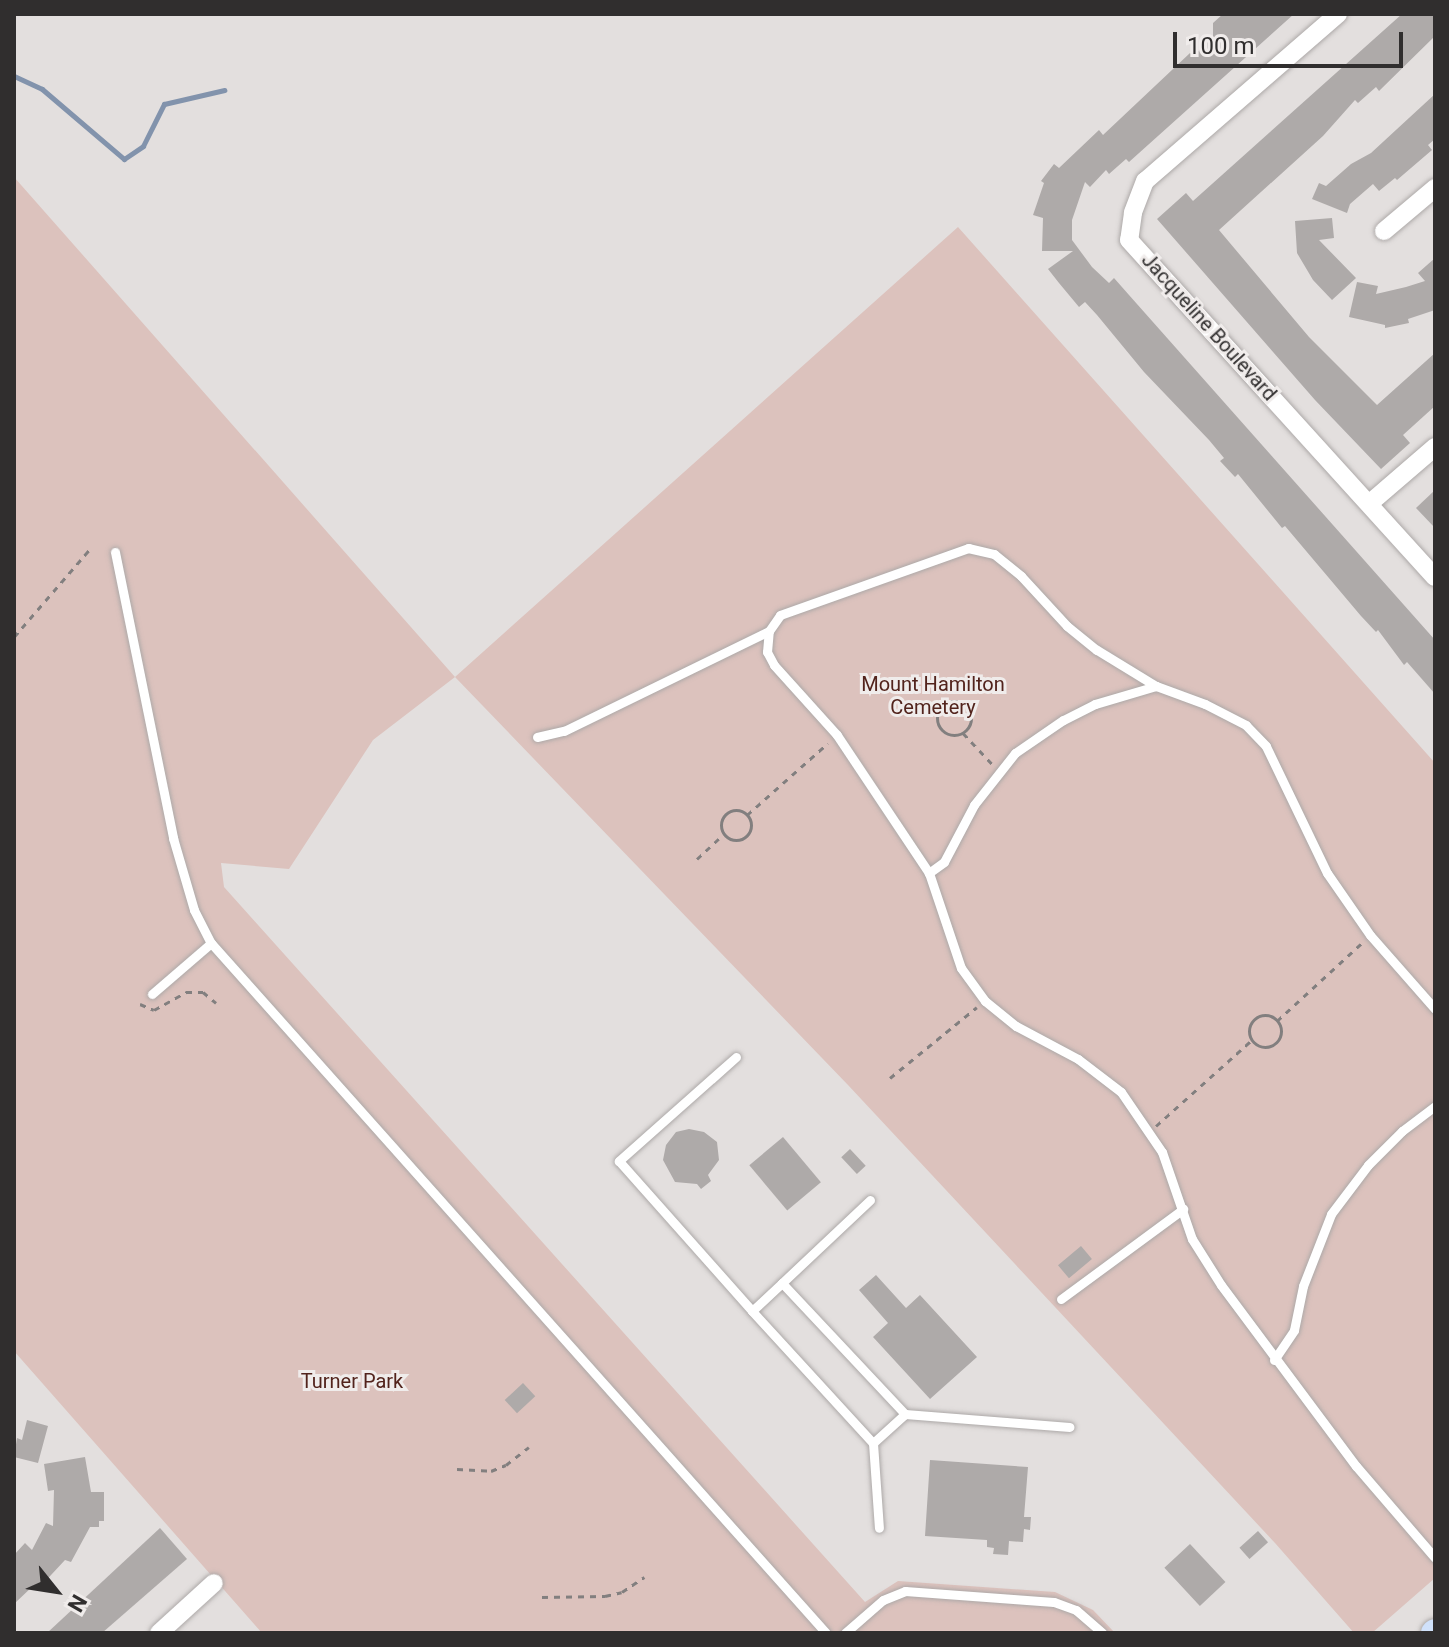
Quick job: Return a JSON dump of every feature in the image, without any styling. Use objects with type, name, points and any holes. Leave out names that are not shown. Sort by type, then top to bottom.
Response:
[{"type":"street","name":"Jacqueline Boulevard","points":[[1338,14],[1145,181],[1133,213],[1129,240],[1435,577]]},
{"type":"street","points":[[1384,231],[1435,188]]},
{"type":"street","points":[[1370,503],[1435,447]]},
{"type":"street","points":[[159,1633],[214,1583]]},
{"type":"lane","points":[[1435,1009],[1370,935],[1327,873],[1266,746],[1246,725],[1205,704],[1156,686],[1087,642],[994,554],[968,548],[780,615],[769,631],[767,652],[774,665],[837,735],[929,873],[961,968],[985,1001],[1016,1026],[1078,1059],[1121,1092],[1162,1152],[1192,1239],[1274,1360],[1356,1466],[1435,1558]]},
{"type":"lane","points":[[115,552],[173,838],[194,910],[211,943],[826,1633]]},
{"type":"lane","points":[[537,737],[564,731],[769,631]]},
{"type":"lane","points":[[929,873],[944,862],[968,815],[1015,753],[1063,720],[1095,704],[1156,686]]},
{"type":"lane","points":[[152,994],[211,943]]},
{"type":"lane","points":[[736,1057],[619,1161],[873,1443],[879,1528]]},
{"type":"lane","points":[[1274,1360],[1294,1330],[1303,1286],[1331,1214],[1368,1165],[1402,1131],[1435,1106]]},
{"type":"lane","points":[[752,1311],[870,1200]]},
{"type":"lane","points":[[1061,1299],[1183,1209]]},
{"type":"lane","points":[[782,1283],[905,1414],[1069,1427]]},
{"type":"lane","points":[[873,1443],[905,1414]]},
{"type":"lane","points":[[845,1633],[883,1600],[905,1591],[1054,1602],[1076,1610],[1102,1633]]},
{"type":"path","points":[[14,637],[90,549]]},
{"type":"path","points":[[957,700],[970,709],[972,720],[963,733],[951,735],[941,729],[937,717],[946,702],[957,700]]},
{"type":"path","points":[[963,733],[999,771]]},
{"type":"path","points":[[747,815],[837,735]]},
{"type":"path","points":[[738,810],[747,815],[751,823],[746,836],[737,840],[724,834],[721,825],[728,812],[738,810]]},
{"type":"path","points":[[697,859],[724,834]]},
{"type":"path","points":[[1277,1021],[1370,935]]},
{"type":"path","points":[[140,1004],[154,1010],[186,992],[203,992],[216,1003]]},
{"type":"path","points":[[890,1078],[985,1001]]},
{"type":"path","points":[[1268,1015],[1277,1021],[1281,1030],[1275,1043],[1260,1046],[1252,1040],[1249,1030],[1253,1020],[1268,1015]]},
{"type":"path","points":[[1150,1131],[1252,1040]]},
{"type":"path","points":[[457,1469],[491,1471],[506,1465],[529,1447]]},
{"type":"path","points":[[542,1597],[605,1596],[622,1592],[644,1577]]},
{"type":"green space","name":"Turner Park","points":[[14,177],[455,677],[373,740],[289,869],[221,863],[224,887],[865,1602],[898,1581],[1055,1592],[1093,1610],[1115,1633],[262,1633],[14,1351]]},
{"type":"green space","name":"Mount Hamilton Cemetery","points":[[958,227],[1435,763],[1435,1578],[1372,1633],[1354,1633],[1275,1543],[848,1085],[455,677]]},
{"type":"building","points":[[1223,14],[1294,14],[1129,162],[1126,159],[1109,174],[1106,170],[1090,187],[1085,182],[1072,220],[1072,240],[1092,267],[1109,283],[1114,278],[1435,640],[1435,694],[1407,662],[1404,665],[1378,630],[1376,632],[1361,616],[1285,526],[1282,528],[1238,474],[1235,477],[1220,461],[1224,458],[1209,440],[1144,372],[1097,315],[1085,302],[1079,307],[1059,283],[1048,269],[1073,251],[1042,251],[1043,218],[1033,215],[1044,183],[1041,181],[1054,164],[1059,168],[1099,130],[1103,135],[1190,53],[1193,56],[1213,37],[1213,23]]},
{"type":"building","points":[[1402,14],[1431,14],[1435,18],[1435,36],[1379,91],[1376,87],[1358,103],[1355,100],[1323,136],[1219,230],[1309,337],[1377,405],[1435,353],[1435,406],[1403,435],[1410,443],[1381,469],[1315,400],[1157,219],[1186,193],[1193,201]]},
{"type":"building","points":[[1435,94],[1435,139],[1428,145],[1432,150],[1397,180],[1395,178],[1379,191],[1373,184],[1350,204],[1347,213],[1312,199],[1319,183],[1326,186],[1351,164],[1371,153]]},
{"type":"building","points":[[1332,218],[1334,238],[1319,240],[1356,278],[1332,300],[1313,280],[1297,253],[1295,221]]},
{"type":"building","points":[[1435,258],[1435,310],[1408,319],[1409,323],[1385,328],[1385,325],[1349,317],[1357,282],[1378,286],[1376,294],[1406,287],[1425,281],[1418,273]]},
{"type":"building","points":[[1435,490],[1435,528],[1416,508]]},
{"type":"building","points":[[689,1129],[704,1132],[717,1142],[719,1160],[708,1175],[711,1181],[701,1189],[697,1184],[675,1182],[663,1160],[666,1145],[676,1132]]},
{"type":"building","points":[[783,1137],[821,1182],[787,1210],[749,1165]]},
{"type":"building","points":[[850,1149],[866,1166],[857,1174],[841,1157]]},
{"type":"building","points":[[1081,1246],[1092,1259],[1069,1278],[1058,1265]]},
{"type":"building","points":[[876,1275],[906,1308],[920,1295],[977,1357],[930,1399],[873,1337],[888,1323],[859,1290]]},
{"type":"building","points":[[523,1383],[535,1396],[517,1413],[505,1400]]},
{"type":"building","points":[[27,1420],[48,1426],[38,1463],[14,1457],[17,1438],[22,1440]]},
{"type":"building","points":[[85,1457],[91,1492],[104,1492],[104,1521],[99,1521],[99,1527],[90,1527],[71,1562],[65,1560],[38,1589],[34,1585],[14,1604],[14,1555],[25,1543],[32,1550],[46,1523],[53,1526],[54,1490],[48,1491],[44,1464]]},
{"type":"building","points":[[930,1460],[1028,1467],[1024,1517],[1031,1517],[1030,1530],[1024,1529],[1023,1542],[1009,1541],[1008,1555],[993,1554],[994,1548],[987,1547],[987,1540],[925,1536]]},
{"type":"building","points":[[160,1528],[187,1559],[102,1633],[47,1633]]},
{"type":"building","points":[[1258,1531],[1268,1542],[1249,1559],[1239,1548]]},
{"type":"building","points":[[1190,1544],[1225,1582],[1200,1606],[1164,1568]]},
{"type":"waterway","points":[[14,76],[42,89],[124,159],[143,146],[164,104],[224,90]]}]
